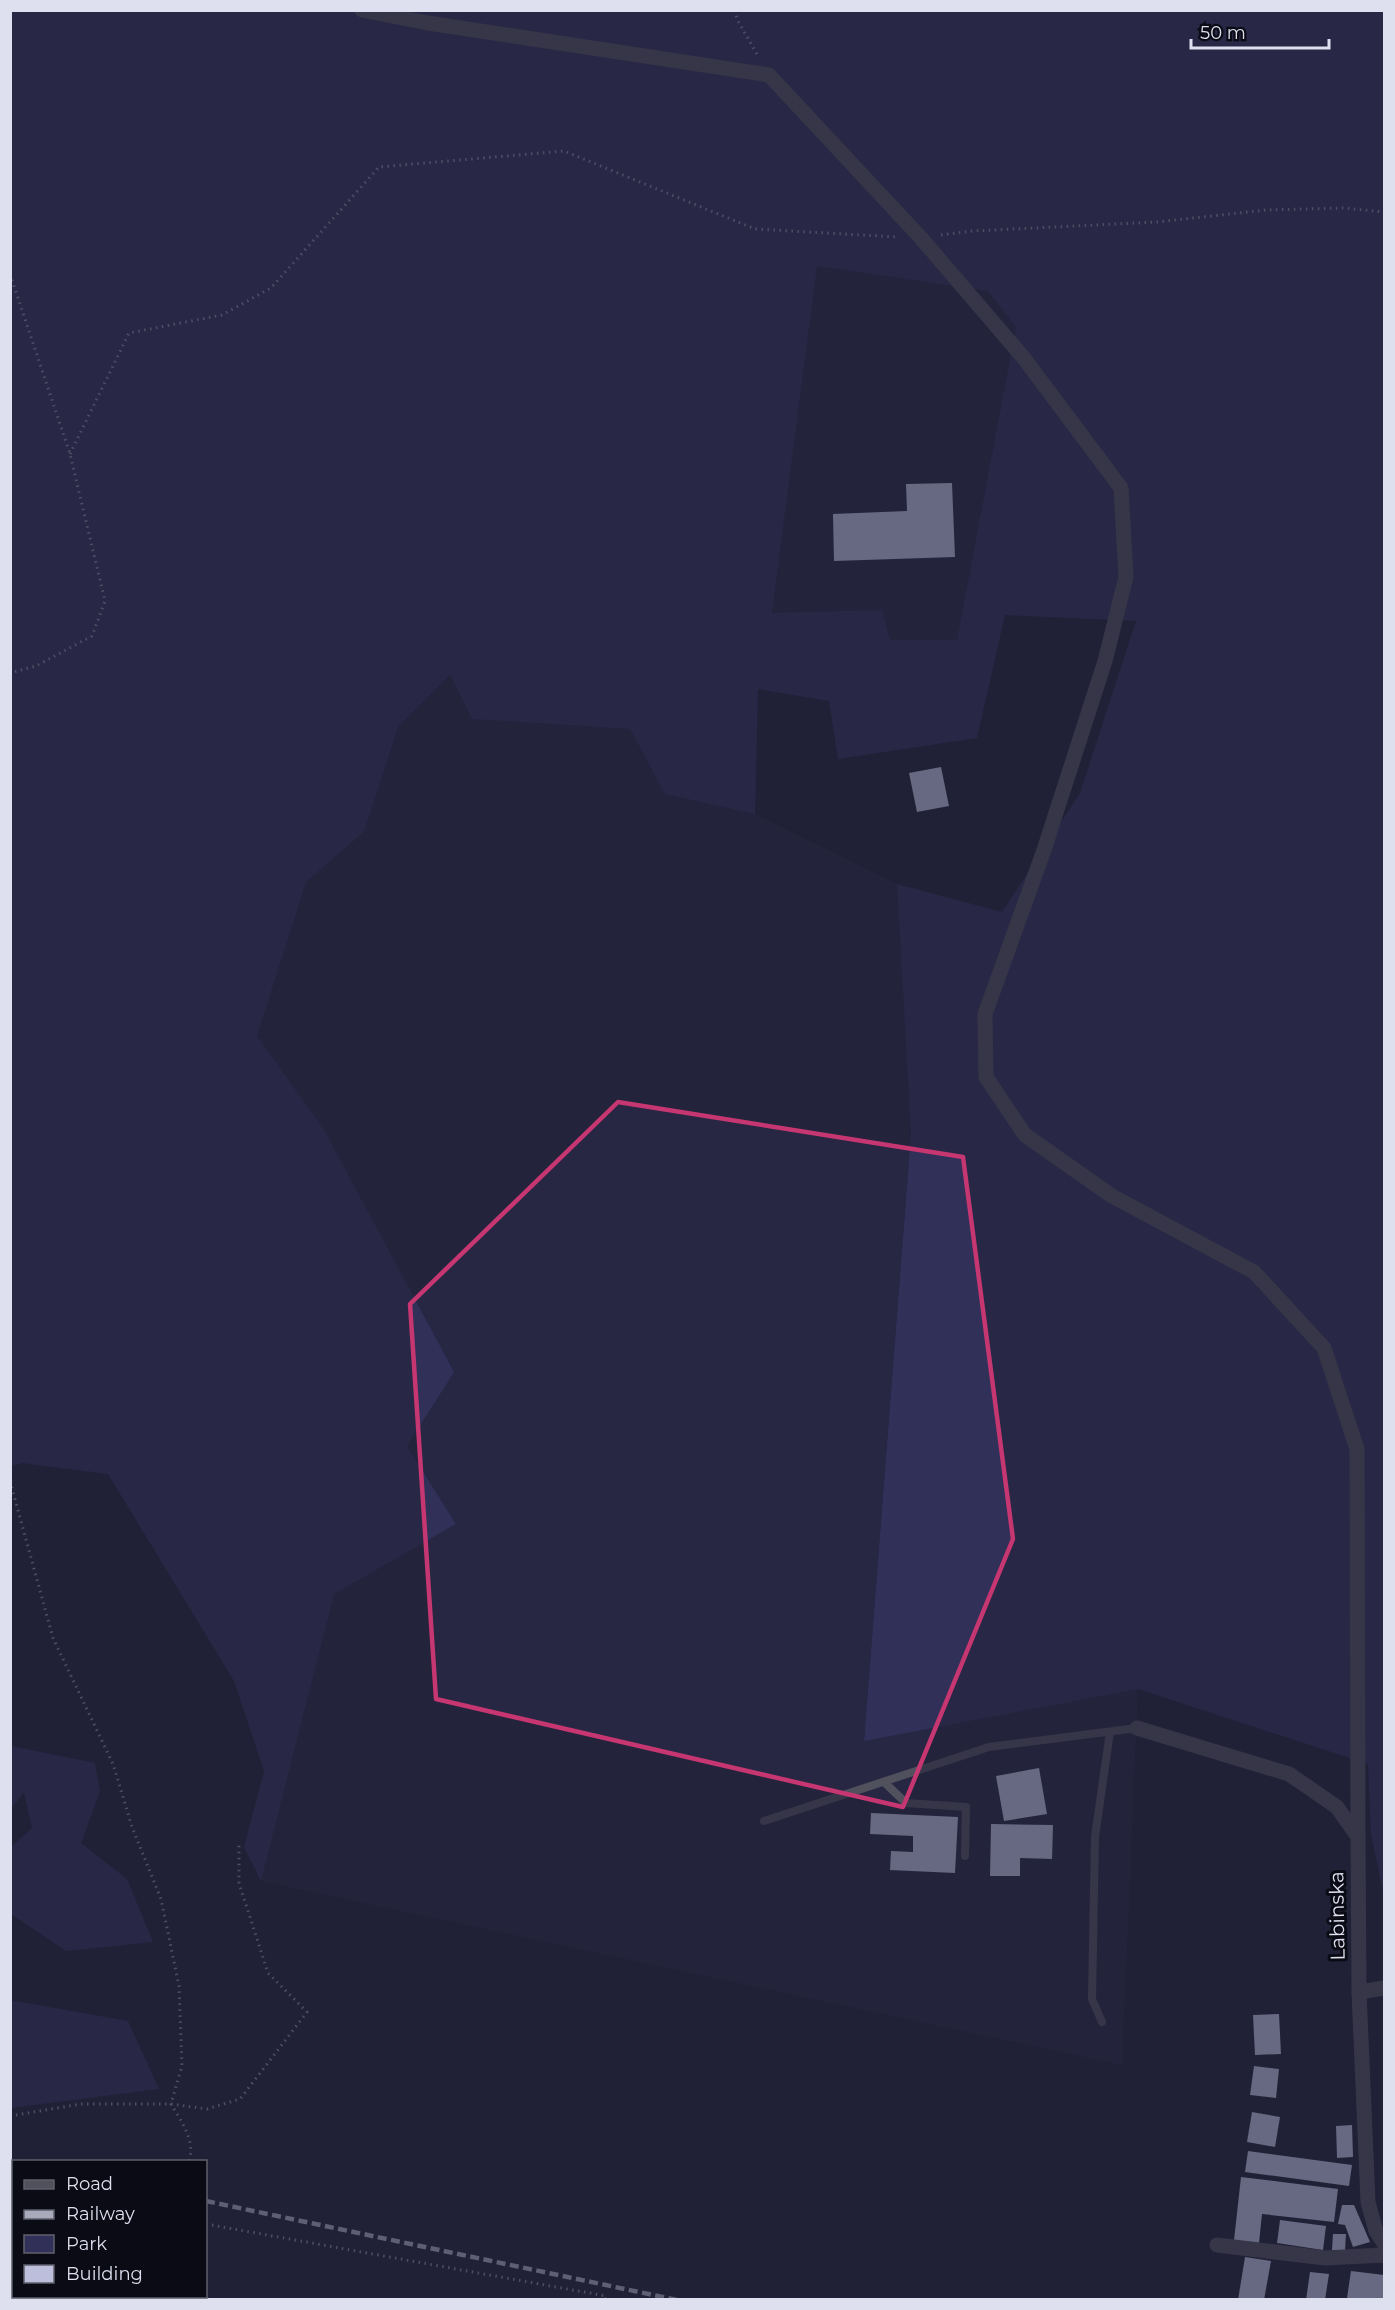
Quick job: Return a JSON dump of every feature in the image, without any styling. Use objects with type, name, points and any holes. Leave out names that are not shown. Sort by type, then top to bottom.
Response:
[{"type":"street","points":[[362,10],[428,23],[769,75]]},
{"type":"street","name":"Labinska","points":[[769,75],[921,238],[1023,357],[1120,488],[1126,577],[1094,694],[1044,850],[985,1014],[986,1077],[1024,1135],[1112,1196],[1254,1272],[1324,1348],[1357,1449],[1359,1992],[1368,2202],[1376,2231],[1384,2243]]},
{"type":"street","points":[[1137,1728],[1289,1774],[1337,1807],[1358,1837]]},
{"type":"street","points":[[1359,1992],[1384,1988]]},
{"type":"street","points":[[1217,2245],[1324,2258],[1384,2254]]},
{"type":"lane","points":[[764,1821],[989,1747],[1137,1728]]},
{"type":"lane","points":[[1102,2022],[1092,1999],[1095,1837],[1110,1732]]},
{"type":"lane","points":[[884,1782],[906,1803],[966,1807],[965,1856]]},
{"type":"path","points":[[735,10],[737,20],[769,75]]},
{"type":"path","points":[[70,454],[129,333],[222,315],[271,288],[379,167],[564,151],[755,230],[921,238],[973,231],[1157,222],[1266,210],[1343,208],[1384,212]]},
{"type":"path","points":[[10,274],[70,454],[105,601],[92,636],[36,666],[10,674]]},
{"type":"path","points":[[10,1481],[53,1638],[113,1764],[132,1827],[161,1899],[179,1986],[182,2066],[171,2104],[189,2136],[190,2160]]},
{"type":"path","points":[[10,2116],[81,2104],[171,2104],[207,2109],[240,2099],[307,2013],[268,1973],[239,1883],[239,1842]]},
{"type":"path","points":[[207,2224],[606,2296],[605,2300]]},
{"type":"highlighted area","points":[[618,1102],[963,1157],[1013,1539],[903,1807],[436,1699],[410,1304]]},
{"type":"shaded area","points":[[817,266],[988,291],[1016,327],[957,640],[890,640],[772,613]]},
{"type":"shaded area","points":[[450,675],[472,719],[630,729],[665,794],[755,814],[897,884],[911,1134],[864,1740],[1138,1689],[1122,2065],[261,1881],[334,1593],[456,1524],[407,1446],[257,1036],[306,882],[364,832],[398,727]]},
{"type":"green space","points":[[10,11],[1384,11],[1384,1897],[1371,1834],[1368,1764],[1138,1689],[864,1741],[911,1134],[897,884],[1002,912],[1080,793],[1136,621],[1005,615],[977,738],[838,759],[829,701],[758,689],[755,814],[665,794],[630,729],[472,719],[450,675],[398,727],[364,832],[306,882],[257,1036],[324,1130],[454,1372],[407,1446],[456,1524],[334,1594],[261,1881],[244,1847],[264,1771],[234,1681],[108,1474],[22,1463],[11,1466]],"holes":[[[817,266],[988,291],[1016,327],[957,640],[890,640],[882,610],[772,613]]]},
{"type":"green space","points":[[11,1746],[95,1763],[100,1792],[81,1843],[127,1879],[153,1942],[66,1951],[11,1914],[11,1847],[32,1828],[24,1792],[11,1809]]},
{"type":"green space","points":[[10,2000],[128,2021],[159,2089],[11,2108]]},
{"type":"building","points":[[952,483],[955,557],[834,561],[833,514],[907,511],[906,484]]},
{"type":"building","points":[[941,767],[949,806],[917,812],[909,773]]},
{"type":"building","points":[[1039,1768],[1047,1814],[1004,1821],[996,1776]]},
{"type":"building","points":[[871,1813],[958,1817],[955,1873],[890,1870],[891,1851],[913,1852],[913,1836],[870,1834]]},
{"type":"building","points":[[991,1824],[1053,1825],[1052,1859],[1020,1858],[1020,1876],[990,1876]]},
{"type":"building","points":[[1279,2014],[1281,2054],[1255,2055],[1253,2015]]},
{"type":"building","points":[[1254,2066],[1279,2069],[1276,2098],[1250,2095]]},
{"type":"building","points":[[1252,2112],[1280,2117],[1275,2147],[1247,2142]]},
{"type":"building","points":[[1352,2125],[1353,2157],[1337,2158],[1336,2126]]},
{"type":"building","points":[[1248,2151],[1352,2165],[1349,2186],[1245,2172]]},
{"type":"building","points":[[1241,2177],[1338,2189],[1334,2222],[1262,2214],[1259,2243],[1234,2240]]},
{"type":"building","points":[[1342,2205],[1354,2205],[1370,2242],[1353,2247],[1345,2225],[1338,2224]]},
{"type":"building","points":[[1280,2220],[1326,2226],[1323,2250],[1277,2243]]},
{"type":"building","points":[[1333,2234],[1346,2234],[1345,2251],[1332,2250]]},
{"type":"building","points":[[1245,2257],[1271,2261],[1264,2300],[1238,2300]]},
{"type":"building","points":[[1351,2271],[1384,2275],[1384,2300],[1347,2298]]},
{"type":"building","points":[[1310,2272],[1329,2274],[1325,2300],[1306,2300]]},
{"type":"railway","points":[[207,2201],[677,2300]]}]
